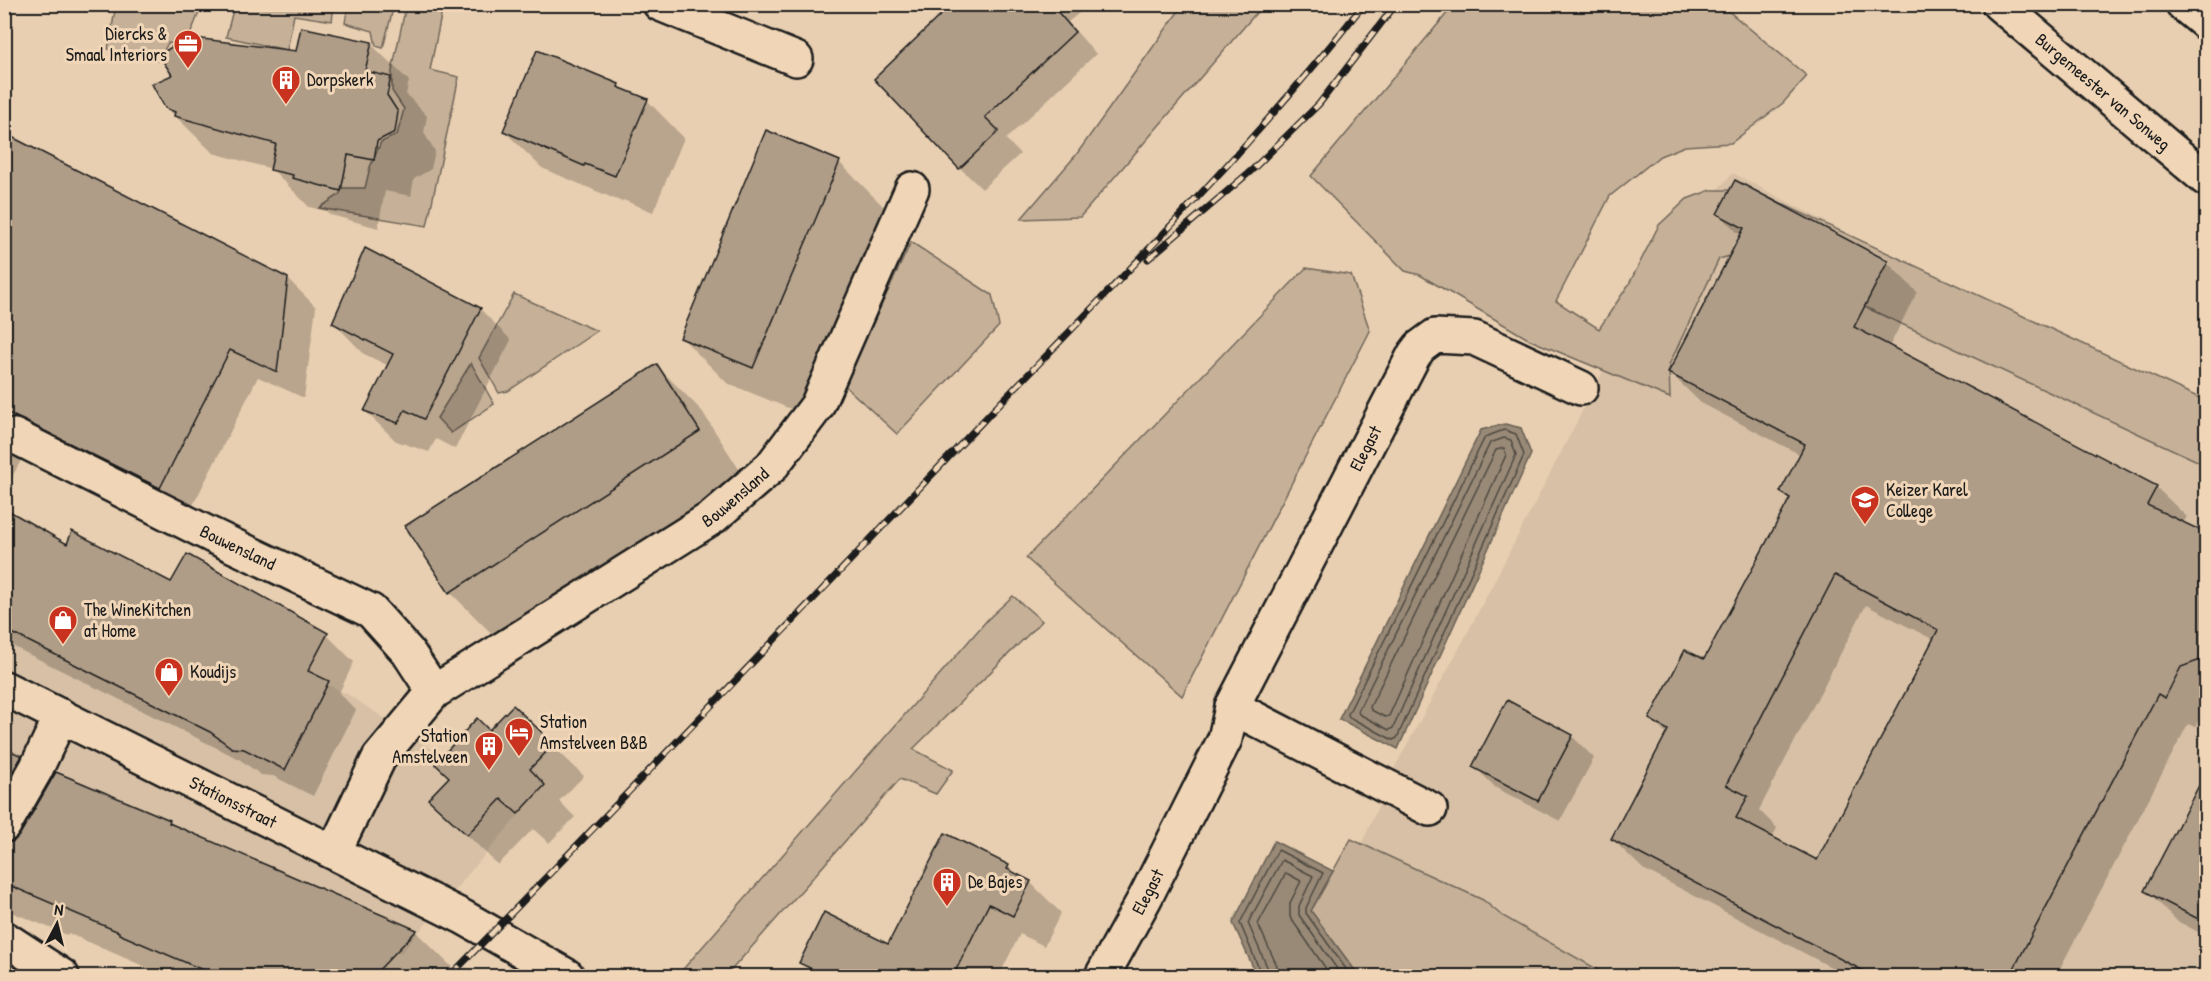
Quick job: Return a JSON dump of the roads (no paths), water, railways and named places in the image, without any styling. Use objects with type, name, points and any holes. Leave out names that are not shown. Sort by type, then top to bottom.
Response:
[{"type":"main road","points":[[660,4],[796,59]]},
{"type":"main road","name":"Burgemeester van Sonweg","points":[[1999,4],[2206,179]]},
{"type":"main road","points":[[2183,4],[2206,23]]},
{"type":"main road","name":"Bouwensland","points":[[333,852],[379,758],[434,692],[713,517],[771,467],[817,406],[912,189]]},
{"type":"main road","name":"Elegast","points":[[1102,976],[1146,898],[1225,740],[1232,707],[1420,346],[1435,336],[1474,338],[1581,388]]},
{"type":"main road","name":"Bouwensland","points":[[14,436],[211,535],[370,611],[408,652],[434,692]]},
{"type":"main road","name":"Stationsstraat","points":[[4,688],[463,916],[567,976]]},
{"type":"main road","points":[[1232,707],[1430,808]]},
{"type":"main road","points":[[4,825],[36,769],[61,716]]},
{"type":"main road","points":[[4,938],[62,976]]},
{"type":"water","points":[[1505,424],[1521,428],[1531,454],[1398,749],[1339,719],[1481,430]]},
{"type":"water","points":[[1274,841],[1333,871],[1311,911],[1359,976],[1257,976],[1233,923]]},
{"type":"railway","points":[[450,976],[1179,217],[1274,112],[1364,4]]},
{"type":"railway","points":[[1148,259],[1252,170],[1319,104],[1396,4]]},
{"type":"place","name":"Diercks & Smaal Interiors","points":[[188,70]]},
{"type":"place","name":"Dorpskerk","points":[[286,106]]},
{"type":"place","name":"Keizer Karel College","points":[[1865,526]]},
{"type":"place","name":"The WineKitchen at Home","points":[[63,646]]},
{"type":"place","name":"Koudijs","points":[[169,698]]},
{"type":"place","name":"Station Amstelveen B&B","points":[[519,758]]},
{"type":"place","name":"Station Amstelveen","points":[[489,772]]},
{"type":"place","name":"De Bajes","points":[[947,908]]}]
